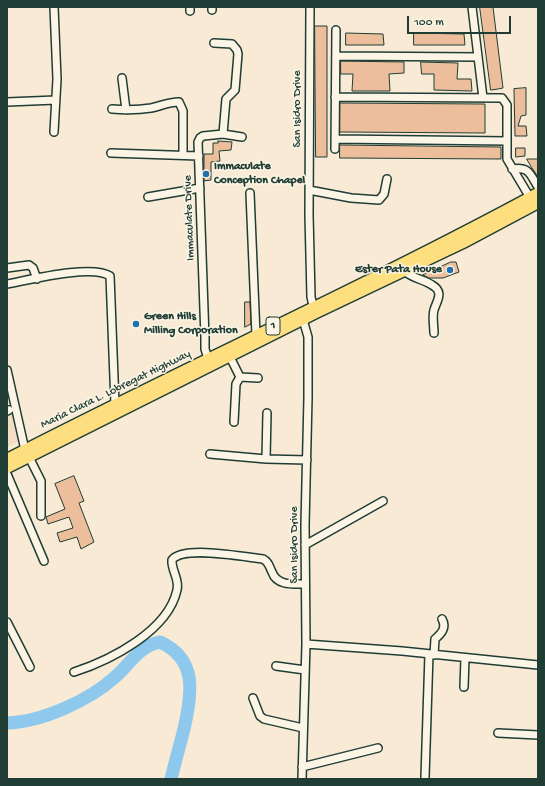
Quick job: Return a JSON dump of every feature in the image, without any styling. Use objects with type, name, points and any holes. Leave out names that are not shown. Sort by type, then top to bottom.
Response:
[{"type":"highway","name":"Maria Clara L. Lobregat Highway","points":[[210,363],[230,357],[302,316],[460,239],[535,200]]},
{"type":"highway","name":"Maria Clara L. Lobregat Highway","points":[[314,310],[404,271],[460,239]]},
{"type":"highway","name":"Maria Clara L. Lobregat Highway","points":[[7,468],[28,453],[210,363],[256,335],[302,316]]},
{"type":"highway","name":"Maria Clara L. Lobregat Highway","points":[[7,459],[28,453]]},
{"type":"street","points":[[54,7],[56,100],[54,132]]},
{"type":"street","name":"San Isidro Drive","points":[[310,7],[309,190],[314,310]]},
{"type":"street","points":[[472,7],[483,98]]},
{"type":"street","points":[[335,149],[336,30]]},
{"type":"street","points":[[214,43],[232,44],[237,50],[235,90],[226,99],[223,134],[242,136]]},
{"type":"street","points":[[336,56],[478,57]]},
{"type":"street","points":[[122,78],[126,110]]},
{"type":"street","points":[[335,97],[502,98],[505,100],[507,105],[507,159],[535,200]]},
{"type":"street","points":[[7,102],[56,100]]},
{"type":"street","points":[[112,109],[126,110],[149,108],[166,102],[179,102],[183,111],[183,155]]},
{"type":"street","name":"Immaculate Drive","points":[[210,363],[205,338],[199,156],[200,138],[203,136],[223,134]]},
{"type":"street","points":[[335,139],[507,141]]},
{"type":"street","points":[[111,153],[199,156]]},
{"type":"street","points":[[512,168],[524,168],[528,170],[538,186]]},
{"type":"street","points":[[309,190],[351,198],[379,200],[384,194],[386,180]]},
{"type":"street","points":[[148,197],[200,188]]},
{"type":"street","points":[[250,193],[256,335]]},
{"type":"street","points":[[7,268],[29,265],[33,268],[37,279]]},
{"type":"street","points":[[404,271],[413,278],[433,285],[437,290],[439,302],[434,310],[434,333]]},
{"type":"street","points":[[7,284],[78,273],[101,272],[110,276],[117,408]]},
{"type":"street","name":"San Isidro Drive","points":[[302,316],[307,332],[308,344],[305,546],[306,644],[304,670],[302,779]]},
{"type":"street","points":[[230,357],[240,377]]},
{"type":"street","points":[[7,370],[28,453],[41,481],[40,516]]},
{"type":"street","points":[[240,377],[258,378]]},
{"type":"street","points":[[234,422],[236,384],[240,377]]},
{"type":"street","points":[[266,459],[267,413]]},
{"type":"street","points":[[210,454],[266,459],[307,460]]},
{"type":"street","points":[[7,474],[44,561]]},
{"type":"street","points":[[305,546],[383,501]]},
{"type":"street","points":[[74,672],[98,664],[118,652],[150,631],[164,617],[178,589],[171,564],[172,560],[177,554],[200,553],[263,559],[268,563],[274,577],[278,582],[305,584]]},
{"type":"street","points":[[425,777],[431,655],[435,639],[441,634],[444,627],[442,619]]},
{"type":"street","points":[[7,622],[30,667]]},
{"type":"street","points":[[306,644],[538,665]]},
{"type":"street","points":[[464,687],[465,658]]},
{"type":"street","points":[[276,666],[304,670]]},
{"type":"street","points":[[253,698],[260,716],[264,719],[303,728]]},
{"type":"street","points":[[498,733],[538,735]]},
{"type":"street","points":[[302,767],[378,748]]},
{"type":"shaded area","points":[[7,390],[18,442],[7,447]]},
{"type":"building","points":[[480,7],[493,7],[503,88],[491,90]]},
{"type":"building","points":[[315,26],[327,26],[327,157],[316,157]]},
{"type":"building","points":[[346,33],[383,34],[384,45],[346,45]]},
{"type":"building","points":[[414,33],[464,34],[465,45],[414,45]]},
{"type":"building","points":[[341,61],[404,62],[404,73],[389,74],[390,91],[352,91],[353,74],[341,74]]},
{"type":"building","points":[[421,62],[458,63],[457,79],[471,79],[472,91],[434,90],[434,74],[422,74]]},
{"type":"building","points":[[526,88],[526,115],[521,116],[518,126],[526,126],[527,136],[515,136],[514,89]]},
{"type":"building","points":[[340,103],[485,104],[485,133],[340,132]]},
{"type":"building","points":[[218,141],[232,142],[231,150],[219,151],[220,161],[211,162],[211,180],[204,181],[204,154],[213,154],[213,143],[218,143]]},
{"type":"building","points":[[340,145],[501,147],[501,159],[340,158]]},
{"type":"building","points":[[516,148],[525,148],[525,156],[516,157]]},
{"type":"building","points":[[527,159],[538,159],[538,177],[532,168]]},
{"type":"building","points":[[451,262],[456,262],[459,272],[443,278],[429,278],[423,275]]},
{"type":"building","points":[[245,302],[250,302],[251,324],[245,327]]},
{"type":"building","points":[[74,476],[84,501],[79,503],[94,542],[81,549],[77,537],[60,542],[57,533],[73,528],[69,517],[48,524],[46,517],[65,509],[55,484]]},
{"type":"waterway","points":[[7,723],[35,719],[79,701],[105,686],[140,651],[160,642],[172,649],[181,658],[186,668],[190,691],[187,716],[171,779]]},
{"type":"place","name":"Immaculate Conception Chapel","points":[[206,174]]},
{"type":"place","name":"Ester Pata House","points":[[450,270]]},
{"type":"place","name":"Green Hills Milling Corporation","points":[[136,324]]}]
